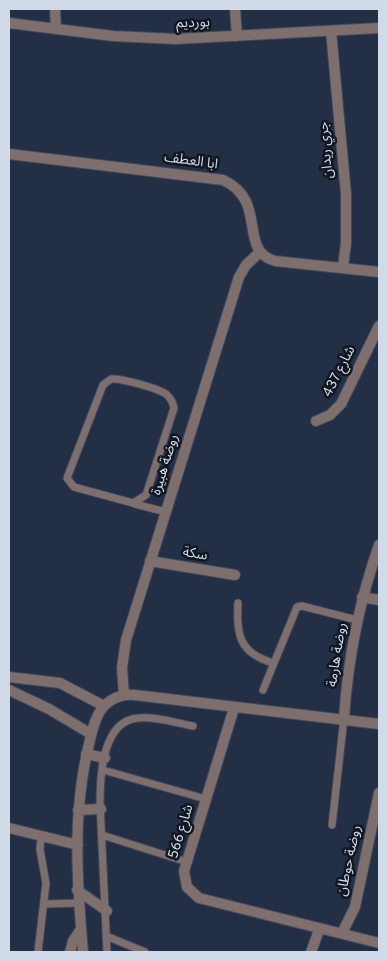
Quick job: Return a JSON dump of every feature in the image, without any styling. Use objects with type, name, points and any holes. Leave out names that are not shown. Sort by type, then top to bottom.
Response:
[{"type":"street","points":[[55,9],[56,29]]},
{"type":"street","points":[[235,9],[237,36]]},
{"type":"street","name":"بورديم","points":[[9,23],[145,38],[237,36],[379,28]]},
{"type":"street","name":"جري ريدان","points":[[331,31],[346,194],[343,267]]},
{"type":"street","name":"ابا العطف","points":[[9,154],[223,180],[238,189],[249,204],[254,238],[260,252]]},
{"type":"street","points":[[260,252],[275,261],[379,272]]},
{"type":"street","name":"روضة هبيرة","points":[[124,695],[123,654],[150,562],[239,278],[246,265],[260,252]]},
{"type":"street","name":"شارع 437","points":[[316,421],[330,415],[341,404],[379,326]]},
{"type":"street","name":"روضة هارمة","points":[[344,718],[347,677],[357,620],[362,597],[379,545]]},
{"type":"street","name":"سكة","points":[[150,562],[235,575]]},
{"type":"street","points":[[362,597],[379,600]]},
{"type":"street","points":[[9,677],[60,684],[104,706]]},
{"type":"street","points":[[9,690],[49,709],[92,734]]},
{"type":"street","points":[[83,952],[77,890],[78,810],[86,754],[97,718],[104,706],[124,695],[135,695],[234,708],[344,718],[379,724]]},
{"type":"street","name":"شارع 566","points":[[234,708],[184,871],[185,882],[190,892],[199,898],[319,930],[342,933],[379,943]]},
{"type":"street","points":[[86,754],[105,758]]},
{"type":"street","name":"روضة حوطان","points":[[342,933],[354,907],[379,793]]},
{"type":"street","points":[[78,810],[101,809]]},
{"type":"street","points":[[9,828],[41,837],[78,844]]},
{"type":"street","points":[[77,890],[106,911]]},
{"type":"street","points":[[70,952],[72,941],[81,929]]},
{"type":"street","points":[[310,952],[319,930]]},
{"type":"lane","points":[[133,504],[146,495],[174,408],[170,398],[162,392],[120,379],[111,379],[103,385],[67,478],[74,488],[133,504],[166,512]]},
{"type":"lane","points":[[238,603],[238,624],[247,649],[254,657],[273,663]]},
{"type":"lane","points":[[263,690],[297,607],[302,606],[357,620]]},
{"type":"lane","points":[[107,952],[101,809],[103,770],[112,735],[118,728],[132,719],[139,718],[192,726]]},
{"type":"lane","points":[[332,825],[344,718]]},
{"type":"lane","points":[[103,770],[206,799]]},
{"type":"lane","points":[[102,835],[187,862]]},
{"type":"lane","points":[[38,952],[45,904],[46,878],[40,850],[41,837]]},
{"type":"lane","points":[[45,904],[79,903]]},
{"type":"lane","points":[[106,936],[145,952]]}]
